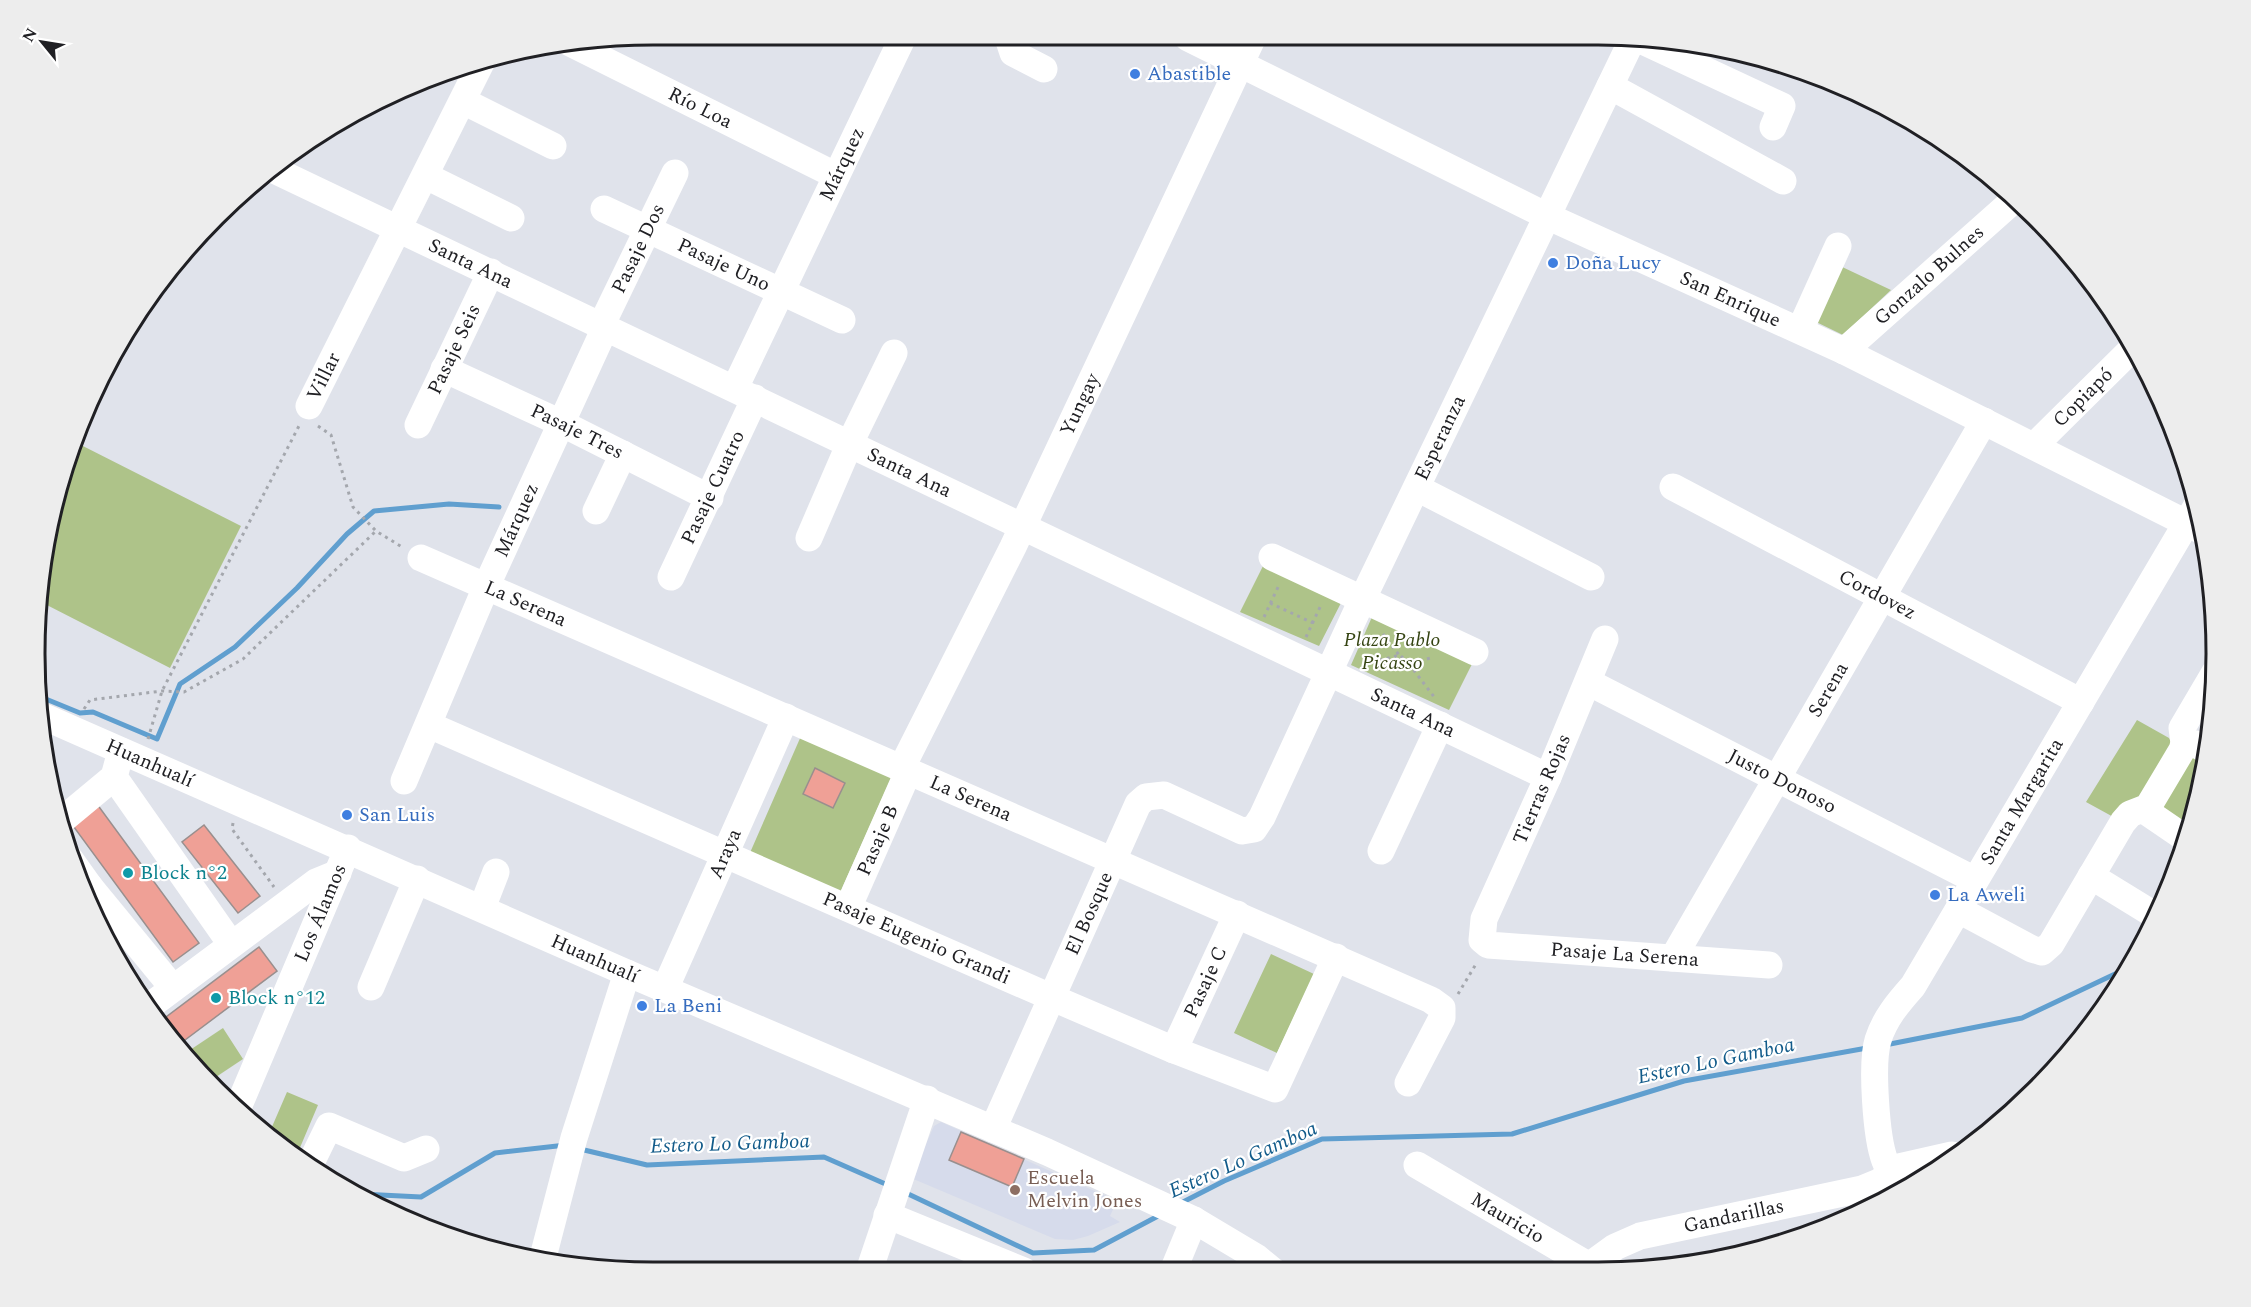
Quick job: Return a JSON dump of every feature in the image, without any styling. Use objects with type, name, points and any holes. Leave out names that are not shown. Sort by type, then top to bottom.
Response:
[{"type":"street","name":"Márquez","points":[[745,393],[781,293],[835,175],[899,45]]},
{"type":"street","points":[[1010,45],[1013,53],[1044,69]]},
{"type":"street","name":"San Enrique","points":[[1203,45],[1549,217],[1800,330],[1984,422],[2190,517]]},
{"type":"street","name":"Yungay","points":[[904,770],[1249,45]]},
{"type":"street","name":"Esperanza","points":[[1242,831],[1254,829],[1262,817],[1364,598],[1630,46]]},
{"type":"street","points":[[1658,48],[1782,106],[1773,126]]},
{"type":"street","name":"Río Loa","points":[[582,49],[835,175]]},
{"type":"street","name":"Villar","points":[[307,412],[477,71]]},
{"type":"street","points":[[1610,86],[1783,181]]},
{"type":"street","points":[[463,101],[553,146]]},
{"type":"street","name":"Pasaje Dos","points":[[603,327],[646,230],[675,172]]},
{"type":"street","name":"Santa Ana","points":[[280,173],[1548,777]]},
{"type":"street","points":[[426,176],[511,218]]},
{"type":"street","name":"Gonzalo Bulnes","points":[[1844,351],[2009,205]]},
{"type":"street","name":"Pasaje Uno","points":[[604,209],[842,320]]},
{"type":"street","points":[[1800,330],[1838,246]]},
{"type":"street","name":"Pasaje Seis","points":[[417,425],[491,272]]},
{"type":"street","name":"Márquez","points":[[404,781],[486,587],[603,327]]},
{"type":"street","points":[[809,538],[850,443],[894,352]]},
{"type":"street","name":"Copiapó","points":[[2034,446],[2127,354]]},
{"type":"street","name":"Pasaje Tres","points":[[444,369],[561,423],[710,498]]},
{"type":"street","name":"Pasaje Cuatro","points":[[671,578],[710,498],[745,393]]},
{"type":"street","name":"Serena","points":[[1674,958],[1984,422]]},
{"type":"street","points":[[596,512],[623,454]]},
{"type":"street","name":"Cordovez","points":[[1673,487],[2081,702]]},
{"type":"street","points":[[1417,488],[1591,577]]},
{"type":"street","name":"Santa Margarita","points":[[1900,1181],[1881,1145],[1875,1060],[1882,1029],[1892,1010],[1913,986],[2081,702],[2192,526]]},
{"type":"street","name":"La Serena","points":[[421,558],[1336,957],[1431,1000],[1442,1008]]},
{"type":"street","points":[[1281,560],[1471,650]]},
{"type":"street","name":"Tierras Rojas","points":[[1485,943],[1484,920],[1548,777],[1605,639]]},
{"type":"street","name":"Justo Donoso","points":[[1588,682],[1975,880]]},
{"type":"street","points":[[1959,910],[2032,949],[2042,952],[2051,944],[2123,822],[2130,814],[2144,810],[2196,747],[2182,728],[2205,689]]},
{"type":"street","name":"Araya","points":[[665,989],[786,717]]},
{"type":"street","name":"Huanhualí","points":[[49,719],[236,800],[343,861],[417,879],[627,973],[927,1099],[1187,1217],[1262,1262]]},
{"type":"street","name":"Pasaje Eugenio Grandi","points":[[429,725],[1053,998],[1174,1050],[1275,1089],[1336,957]]},
{"type":"street","points":[[1381,851],[1440,725]]},
{"type":"street","points":[[68,816],[114,777],[121,751]]},
{"type":"street","name":"Pasaje B","points":[[848,908],[904,770]]},
{"type":"street","points":[[114,777],[231,944]]},
{"type":"street","name":"El Bosque","points":[[993,1129],[1138,804],[1146,797],[1164,795],[1242,831]]},
{"type":"street","points":[[2144,810],[2178,834]]},
{"type":"street","points":[[155,1002],[343,861]]},
{"type":"street","name":"Los Álamos","points":[[241,1101],[343,861]]},
{"type":"street","points":[[482,908],[496,872]]},
{"type":"street","points":[[2091,876],[2148,910]]},
{"type":"street","points":[[371,987],[417,879]]},
{"type":"street","points":[[98,902],[173,988]]},
{"type":"street","name":"Pasaje C","points":[[1174,1050],[1237,914]]},
{"type":"street","name":"Pasaje La Serena","points":[[1485,943],[1769,965]]},
{"type":"street","points":[[544,1252],[574,1138],[627,973]]},
{"type":"street","points":[[1408,1083],[1442,1018],[1442,1008]]},
{"type":"street","points":[[872,1262],[927,1099]]},
{"type":"street","points":[[313,1158],[329,1126],[404,1158],[426,1149]]},
{"type":"street","name":"Gandarillas","points":[[1598,1262],[1615,1247],[1640,1236],[1900,1181],[1910,1163],[1938,1158]]},
{"type":"street","name":"Mauricio","points":[[1417,1165],[1578,1262]]},
{"type":"street","points":[[889,1211],[1004,1262]]},
{"type":"street","points":[[1175,1262],[1187,1217]]},
{"type":"path","points":[[307,412],[331,435],[352,507],[376,531],[421,558]]},
{"type":"path","name":"Villar","points":[[152,726],[162,691],[307,412]]},
{"type":"path","points":[[90,700],[162,691],[184,692],[243,659],[376,531]]},
{"type":"path","points":[[1254,638],[1270,603],[1281,560]]},
{"type":"path","points":[[1297,658],[1332,584]]},
{"type":"path","points":[[1270,603],[1313,623]]},
{"type":"path","points":[[1329,674],[1400,655],[1408,664],[1471,650]]},
{"type":"path","points":[[236,800],[232,829],[286,904]]},
{"type":"path","points":[[1442,1008],[1457,995],[1485,943]]},
{"type":"shaded area","name":"Escuela Melvin Jones","points":[[941,1122],[1117,1201],[1110,1216],[1120,1222],[1073,1240],[1055,1239],[911,1178],[934,1126]]},
{"type":"green space","points":[[1838,265],[1891,290],[1843,335],[1812,320]]},
{"type":"green space","points":[[82,445],[241,526],[170,668],[47,605],[57,535]]},
{"type":"green space","name":"Plaza Pablo Picasso","points":[[1266,560],[1344,597],[1319,646],[1240,612]]},
{"type":"green space","name":"Plaza Pablo Picasso","points":[[1375,610],[1474,660],[1449,710],[1351,665]]},
{"type":"green space","points":[[2137,720],[2169,738],[2173,746],[2141,804],[2117,819],[2086,802]]},
{"type":"green space","points":[[801,736],[892,776],[839,895],[749,855]]},
{"type":"green space","points":[[2192,752],[2197,755],[2180,827],[2159,811]]},
{"type":"green space","points":[[1271,954],[1314,974],[1277,1053],[1234,1033]]},
{"type":"green space","points":[[223,1028],[243,1059],[216,1077],[191,1049]]},
{"type":"green space","points":[[287,1092],[318,1105],[300,1148],[272,1127]]},
{"type":"building","points":[[815,768],[845,783],[833,808],[803,794]]},
{"type":"building","name":"Block n°2","points":[[94,800],[199,943],[173,962],[68,819]]},
{"type":"building","points":[[204,825],[260,896],[238,913],[182,842]]},
{"type":"building","name":"Block n°12","points":[[259,947],[277,971],[184,1041],[166,1017]]},
{"type":"building","points":[[961,1132],[1024,1159],[1012,1187],[949,1160]]},
{"type":"waterway","points":[[47,699],[80,713],[93,712],[157,739],[180,684],[235,647],[297,588],[347,534],[374,511],[449,504],[499,507]]},
{"type":"waterway","name":"Estero Lo Gamboa","points":[[1885,1045],[2022,1018],[2114,975]]},
{"type":"waterway","name":"Estero Lo Gamboa","points":[[1181,1203],[1224,1181],[1322,1139],[1512,1134],[1684,1081],[1867,1048]]},
{"type":"waterway","name":"Estero Lo Gamboa","points":[[376,1195],[421,1197],[495,1153],[566,1145]]},
{"type":"waterway","name":"Estero Lo Gamboa","points":[[580,1149],[647,1165],[824,1157],[890,1186]]},
{"type":"waterway","name":"Estero Lo Gamboa","points":[[904,1192],[1033,1253],[1094,1250],[1160,1215]]},
{"type":"place","name":"Abastible","points":[[1135,74]]},
{"type":"place","name":"Doña Lucy","points":[[1553,263]]},
{"type":"place","name":"San Luis","points":[[347,815]]},
{"type":"place","name":"Block n°2","points":[[128,873]]},
{"type":"place","name":"La Aweli","points":[[1935,895]]},
{"type":"place","name":"Block n°12","points":[[216,998]]},
{"type":"place","name":"La Beni","points":[[642,1006]]},
{"type":"place","name":"Escuela Melvin Jones","points":[[1015,1190]]}]
